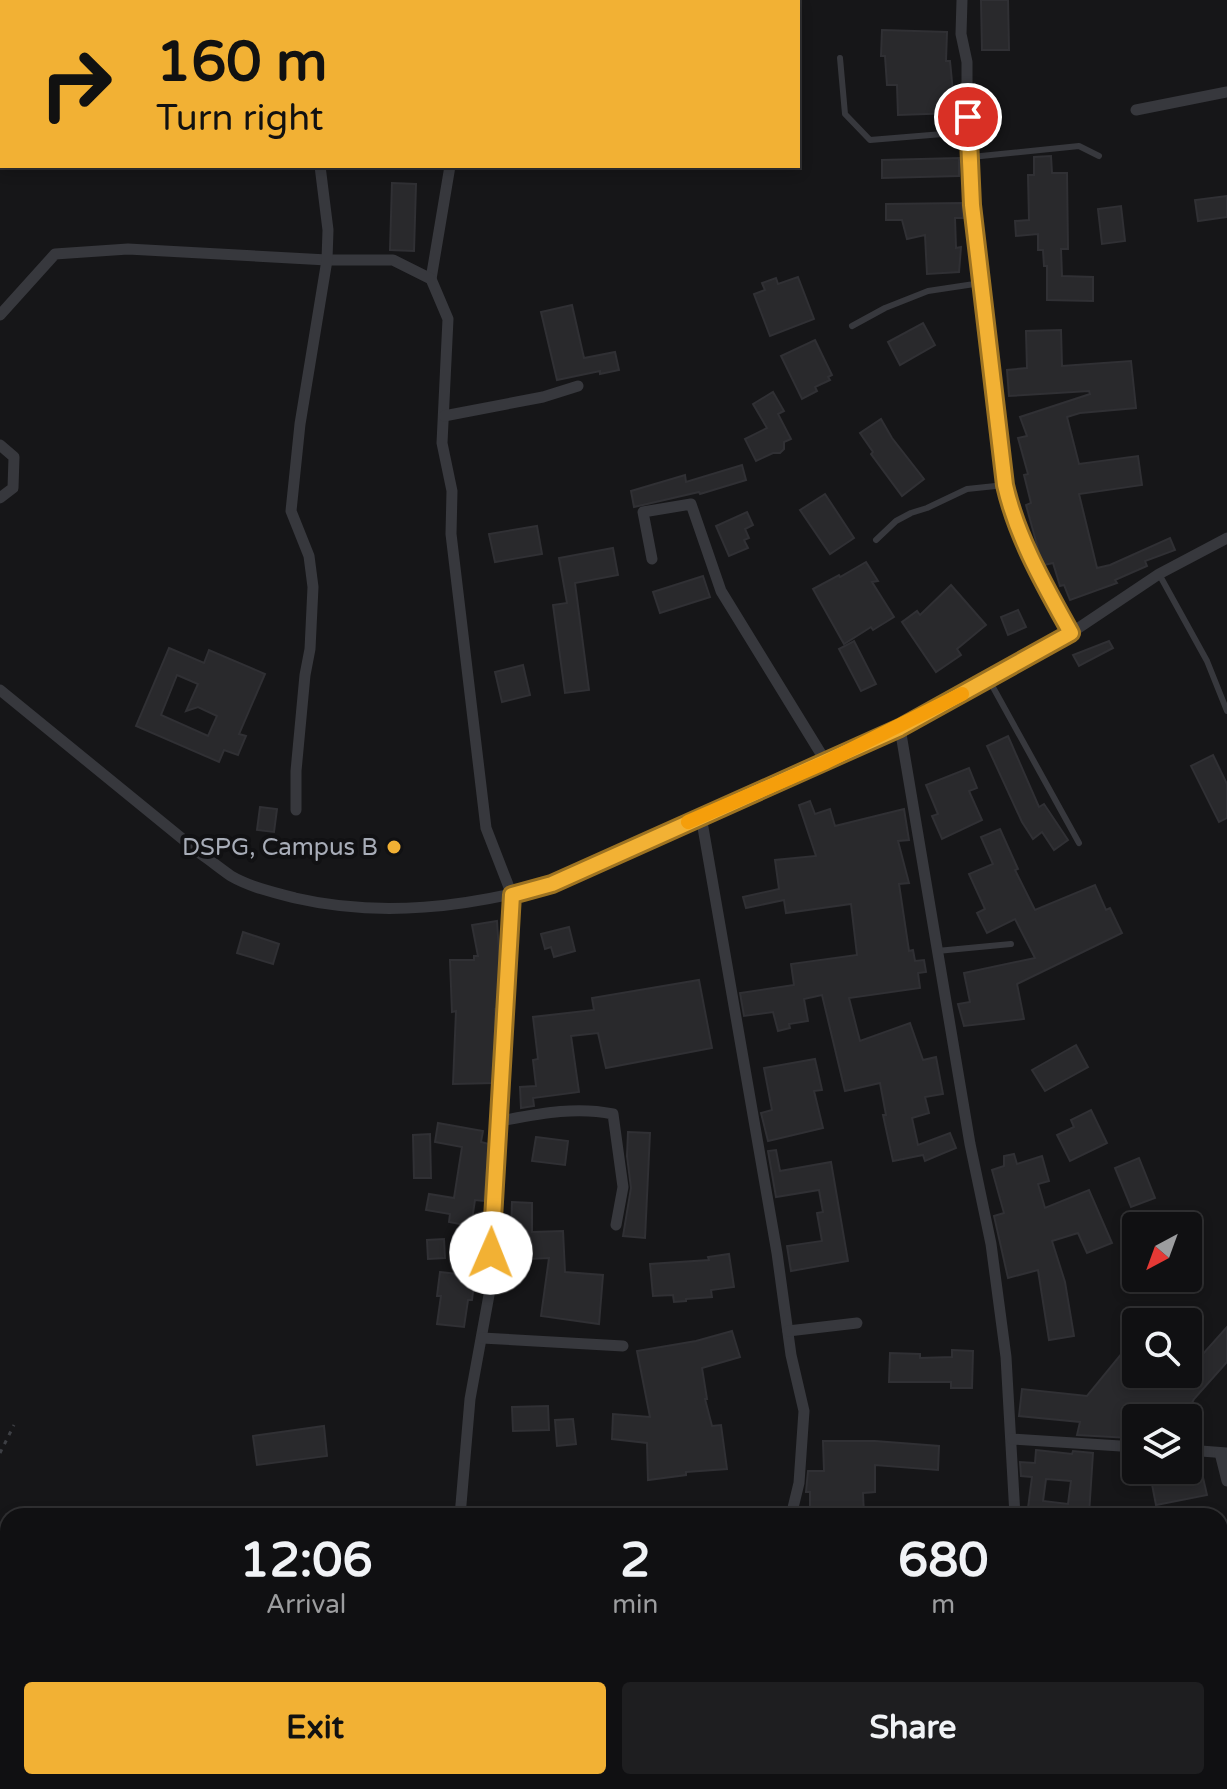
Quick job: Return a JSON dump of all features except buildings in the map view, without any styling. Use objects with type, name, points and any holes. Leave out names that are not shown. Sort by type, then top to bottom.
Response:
[{"type":"street","points":[[962,0],[961,34],[967,62],[967,132],[972,205],[1005,485],[1028,550],[1071,633]]},
{"type":"street","points":[[1136,110],[1227,92]]},
{"type":"street","points":[[296,810],[296,771],[310,649],[313,587],[309,556],[291,511],[300,424],[327,260],[328,230],[320,168]]},
{"type":"street","points":[[450,168],[431,279],[448,319],[442,443],[452,491],[451,534],[486,828],[512,895],[500,1121],[491,1223],[491,1284],[470,1399],[461,1508]]},
{"type":"street","points":[[0,315],[55,254],[128,249],[327,260],[393,260],[431,279]]},
{"type":"street","points":[[444,416],[543,397],[578,386]]},
{"type":"street","points":[[0,445],[14,457],[13,488],[0,498]]},
{"type":"street","points":[[652,559],[643,512],[691,504],[721,591],[826,762]]},
{"type":"street","points":[[0,690],[233,877],[278,894],[306,900],[373,909],[435,908],[512,895],[552,884],[900,728],[1071,633],[1159,574],[1227,538]]},
{"type":"street","points":[[900,728],[970,1144],[991,1244],[1006,1357],[1015,1508]]},
{"type":"street","points":[[701,816],[804,1411],[799,1483],[793,1508]]},
{"type":"street","points":[[500,1121],[545,1112],[592,1110],[613,1114],[623,1187],[616,1225]]},
{"type":"street","points":[[788,1331],[857,1323]]},
{"type":"street","points":[[482,1338],[623,1346]]},
{"type":"street","points":[[1012,1439],[1122,1446]]},
{"type":"street","points":[[1202,1451],[1224,1453],[1227,1481]]},
{"type":"lane","points":[[840,58],[845,114],[870,140],[967,132]]},
{"type":"lane","points":[[971,157],[1079,146],[1099,156]]},
{"type":"lane","points":[[852,326],[885,308],[928,291],[981,283]]},
{"type":"lane","points":[[876,540],[896,521],[967,489],[1005,485]]},
{"type":"lane","points":[[1159,574],[1207,661],[1227,711]]},
{"type":"lane","points":[[989,680],[1079,843]]},
{"type":"lane","points":[[937,951],[1011,944]]},
{"type":"path","points":[[0,1453],[14,1425]]},
{"type":"slow traffic","points":[[688,822],[900,728],[962,694]]},
{"type":"place","name":"DSPG, Campus B","points":[[394,847]]},
{"type":"route","points":[[491,1253],[512,895],[552,884],[900,728],[1071,633],[1028,550],[1005,485],[972,205],[968,117]]}]
